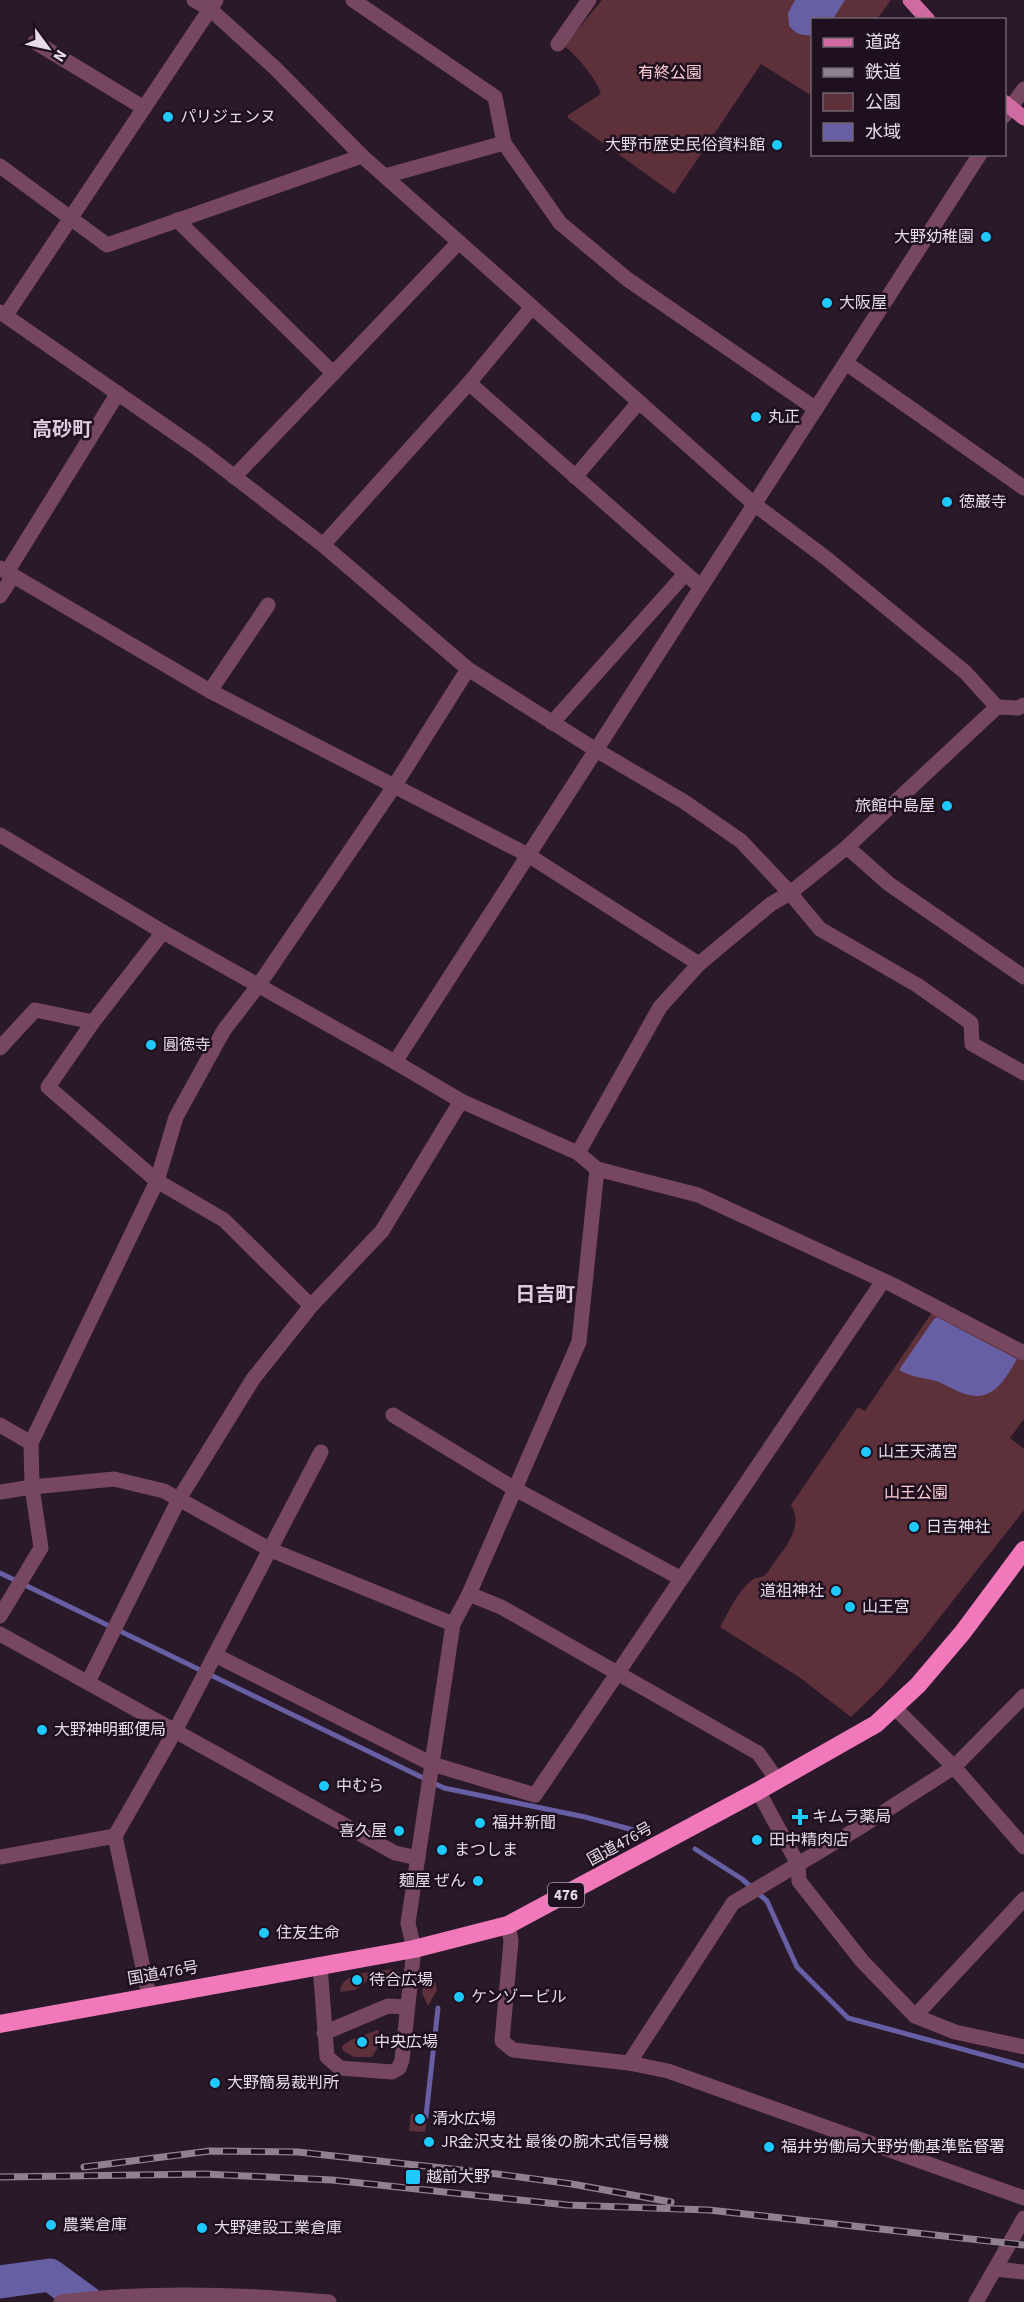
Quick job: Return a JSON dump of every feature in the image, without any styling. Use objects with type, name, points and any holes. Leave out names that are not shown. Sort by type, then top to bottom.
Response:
[{"type":"highway","name":"国道476号","points":[[0,2024],[414,1949],[508,1925],[858,1735],[895,1708],[918,1685],[963,1632],[1024,1550]]},
{"type":"main road","points":[[910,0],[926,18]]},
{"type":"main road","points":[[1006,108],[1024,118]]},
{"type":"street","points":[[194,0],[213,4],[362,156],[754,504],[826,558],[965,672],[996,707],[1017,708],[1024,705]]},
{"type":"street","points":[[353,0],[495,97],[504,143],[560,223],[627,279],[816,409]]},
{"type":"street","points":[[558,44],[589,0]]},
{"type":"street","points":[[213,4],[70,219],[3,313],[234,477],[323,545],[468,669],[552,723],[683,801],[741,841],[820,929],[917,985],[971,1023],[972,1044],[1024,1073]]},
{"type":"street","points":[[35,42],[144,108]]},
{"type":"street","points":[[1006,108],[1024,89]]},
{"type":"street","points":[[385,176],[504,143]]},
{"type":"street","points":[[0,166],[107,245],[362,156]]},
{"type":"street","points":[[395,1062],[979,156]]},
{"type":"street","points":[[177,220],[333,373]]},
{"type":"street","points":[[234,477],[459,242]]},
{"type":"street","points":[[323,545],[469,383],[531,307]]},
{"type":"street","points":[[846,363],[1024,488]]},
{"type":"street","points":[[469,383],[701,587]]},
{"type":"street","points":[[0,596],[6,572],[118,393]]},
{"type":"street","points":[[575,477],[639,402]]},
{"type":"street","points":[[6,572],[210,691],[528,855],[699,963]]},
{"type":"street","points":[[552,723],[685,574]]},
{"type":"street","points":[[210,691],[268,605]]},
{"type":"street","points":[[0,1616],[41,1548],[32,1487],[31,1443],[157,1181],[176,1118],[225,1030],[258,987],[395,785],[468,669]]},
{"type":"street","points":[[578,1153],[660,1008],[699,963],[771,904],[790,893],[847,847],[996,707]]},
{"type":"street","points":[[0,835],[258,987],[395,1062],[460,1101],[578,1153],[597,1169],[698,1195],[883,1281],[1024,1353]]},
{"type":"street","points":[[847,847],[889,884],[1024,977]]},
{"type":"street","points":[[163,932],[93,1022],[48,1087],[157,1181],[224,1220],[311,1306]]},
{"type":"street","points":[[0,1048],[35,1010],[93,1022]]},
{"type":"street","points":[[87,1682],[179,1499],[253,1378],[311,1306],[382,1231],[460,1101]]},
{"type":"street","points":[[320,1965],[327,2057],[340,2068],[392,2072],[401,2064],[414,1949],[408,1923],[453,1624],[469,1594],[579,1342],[597,1169]]},
{"type":"street","points":[[215,1655],[431,1768],[535,1795],[883,1281]]},
{"type":"street","points":[[393,1415],[514,1489],[680,1578]]},
{"type":"street","points":[[0,1425],[31,1443]]},
{"type":"street","points":[[149,1996],[115,1836],[175,1731],[321,1452]]},
{"type":"street","points":[[0,1492],[114,1479],[164,1491],[271,1550],[453,1624]]},
{"type":"street","points":[[469,1594],[501,1606],[758,1753],[778,1780]]},
{"type":"street","points":[[0,1634],[395,1853],[418,1858]]},
{"type":"street","points":[[628,2063],[734,1903],[954,1767],[1024,1696]]},
{"type":"street","points":[[895,1708],[954,1767],[1024,1847]]},
{"type":"street","points":[[758,1791],[798,1864],[799,1881],[862,1961],[915,2016],[955,2032],[1024,2047]]},
{"type":"street","points":[[0,1857],[115,1836]]},
{"type":"street","points":[[915,2016],[1024,1899]]},
{"type":"street","points":[[508,1925],[511,1941],[502,2041],[513,2050],[628,2063],[668,2071],[1024,2198]]},
{"type":"street","points":[[324,2033],[388,2006],[407,2007]]},
{"type":"street","points":[[976,2302],[1024,2218]]},
{"type":"street","points":[[995,2269],[1024,2272]]},
{"type":"street","points":[[65,2302],[109,2296],[160,2294],[329,2302]]},
{"type":"green space","name":"有終公園","points":[[602,0],[891,0],[878,18],[811,18],[811,95],[761,64],[674,194],[568,118],[568,115],[601,94],[586,68],[564,46]]},
{"type":"green space","name":"山王公園","points":[[933,1311],[1024,1357],[1024,1419],[1010,1438],[1024,1449],[1024,1510],[922,1640],[882,1687],[851,1717],[799,1677],[720,1627],[742,1590],[753,1579],[766,1574],[783,1551],[792,1536],[796,1521],[791,1505],[858,1407],[865,1411]]},
{"type":"green space","name":"待合広場","points":[[392,1969],[400,1973],[367,1981],[355,1990],[340,1992],[346,1980],[353,1976]]},
{"type":"green space","points":[[430,1976],[430,1980],[435,1981],[437,1990],[428,2006],[422,1993],[424,1979]]},
{"type":"green space","points":[[379,2031],[377,2049],[372,2057],[354,2057],[343,2051],[342,2046],[351,2040]]},
{"type":"green space","points":[[411,2114],[424,2115],[427,2118],[425,2132],[409,2131]]},
{"type":"water","points":[[795,0],[845,0],[834,18],[811,18],[811,35],[797,33],[789,26],[788,13]]},
{"type":"water","points":[[937,1317],[1017,1359],[1004,1380],[992,1391],[986,1395],[969,1395],[939,1382],[899,1370]]},
{"type":"waterway","points":[[0,1573],[444,1788],[585,1817],[641,1832]]},
{"type":"waterway","points":[[695,1849],[742,1879],[767,1901],[797,1967],[848,2018],[1024,2066]]},
{"type":"waterway","points":[[422,2122],[426,2116],[438,2008]]},
{"type":"waterway","points":[[0,2282],[50,2275],[87,2302]]},
{"type":"railway","points":[[84,2167],[210,2151],[298,2152],[572,2184],[671,2202]]},
{"type":"railway","points":[[0,2177],[205,2174],[332,2180],[567,2205],[709,2210],[1024,2245]]},
{"type":"place","name":"パリジェンヌ","points":[[168,117]]},
{"type":"place","name":"大野市歴史民俗資料館","points":[[777,145]]},
{"type":"place","name":"大野幼稚園","points":[[986,237]]},
{"type":"place","name":"大阪屋","points":[[827,303]]},
{"type":"place","name":"丸正","points":[[756,417]]},
{"type":"place","name":"徳巌寺","points":[[947,502]]},
{"type":"place","name":"旅館中島屋","points":[[947,806]]},
{"type":"place","name":"圓徳寺","points":[[151,1045]]},
{"type":"place","name":"山王天満宮","points":[[866,1452]]},
{"type":"place","name":"日吉神社","points":[[914,1527]]},
{"type":"place","name":"道祖神社","points":[[836,1591]]},
{"type":"place","name":"山王宮","points":[[850,1607]]},
{"type":"place","name":"大野神明郵便局","points":[[42,1730]]},
{"type":"place","name":"中むら","points":[[324,1786]]},
{"type":"place","name":"キムラ薬局","points":[[800,1817]]},
{"type":"place","name":"福井新聞","points":[[480,1823]]},
{"type":"place","name":"喜久屋","points":[[399,1831]]},
{"type":"place","name":"田中精肉店","points":[[757,1840]]},
{"type":"place","name":"まつしま","points":[[442,1850]]},
{"type":"place","name":"麺屋 ぜん","points":[[478,1881]]},
{"type":"place","name":"住友生命","points":[[264,1933]]},
{"type":"place","name":"待合広場","points":[[357,1980]]},
{"type":"place","name":"ケンゾービル","points":[[459,1997]]},
{"type":"place","name":"中央広場","points":[[362,2042]]},
{"type":"place","name":"大野簡易裁判所","points":[[215,2083]]},
{"type":"place","name":"清水広場","points":[[420,2119]]},
{"type":"place","name":"JR金沢支社 最後の腕木式信号機","points":[[429,2142]]},
{"type":"place","name":"福井労働局大野労働基準監督署","points":[[769,2147]]},
{"type":"place","name":"越前大野","points":[[413,2177]]},
{"type":"place","name":"農業倉庫","points":[[51,2225]]},
{"type":"place","name":"大野建設工業倉庫","points":[[202,2228]]},
{"type":"district","name":"高砂町","points":[[62,430]]},
{"type":"district","name":"日吉町","points":[[545,1295]]}]
